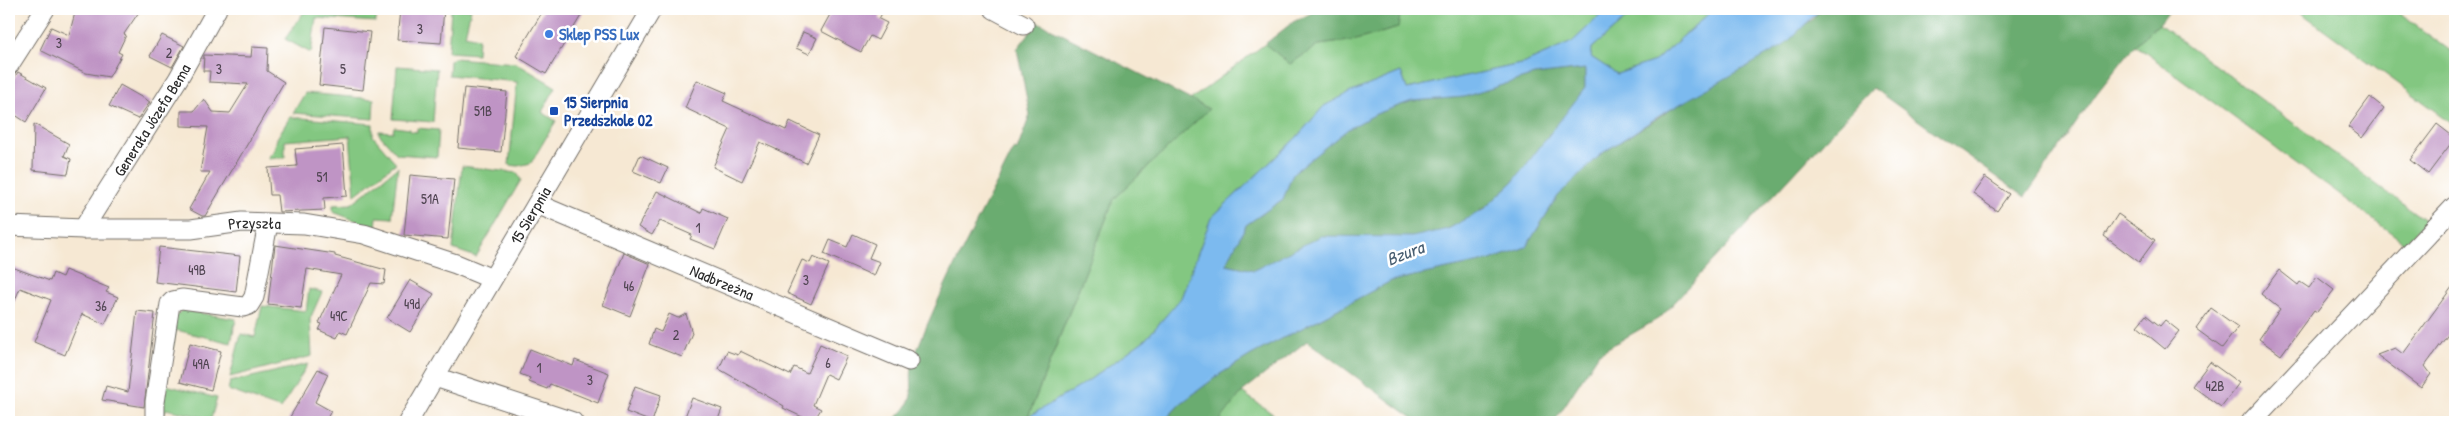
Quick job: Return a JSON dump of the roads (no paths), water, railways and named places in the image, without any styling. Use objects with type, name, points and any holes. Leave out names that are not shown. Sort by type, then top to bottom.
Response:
[{"type":"street","points":[[9,65],[45,9]]},
{"type":"street","name":"Generała Józefa Bema","points":[[83,229],[178,79],[217,9]]},
{"type":"street","name":"15 Sierpnia","points":[[408,422],[652,9]]},
{"type":"street","points":[[994,9],[1024,25]]},
{"type":"street","name":"Nadbrzeżna","points":[[537,204],[909,361]]},
{"type":"street","points":[[2251,422],[2455,206]]},
{"type":"street","name":"Przyszła","points":[[9,226],[83,229],[191,228],[242,222],[304,224],[364,234],[456,264],[492,279]]},
{"type":"street","points":[[155,422],[155,402],[170,304],[182,299],[244,307],[248,305],[254,297],[268,224]]},
{"type":"street","points":[[435,377],[573,422]]},
{"type":"water","name":"Bzura","points":[[1607,9],[1637,9],[1592,48],[1591,57],[1617,74],[1655,61],[1714,9],[1821,9],[1783,46],[1659,116],[1601,154],[1558,196],[1526,247],[1490,260],[1391,281],[1251,355],[1220,374],[1180,404],[1163,422],[1023,422],[1028,417],[1085,383],[1146,339],[1181,298],[1211,218],[1296,138],[1324,106],[1349,93],[1401,72],[1407,89],[1525,63],[1572,42]],"holes":[[[1585,69],[1585,88],[1513,182],[1483,210],[1448,229],[1412,237],[1321,236],[1254,270],[1226,264],[1246,225],[1283,199],[1293,173],[1348,129],[1376,114],[1412,101],[1464,97],[1534,75]]]},
{"type":"place","name":"Sklep PSS Lux","points":[[549,34]]},
{"type":"place","name":"15 Sierpnia Przedszkole 02","points":[[554,111]]}]
